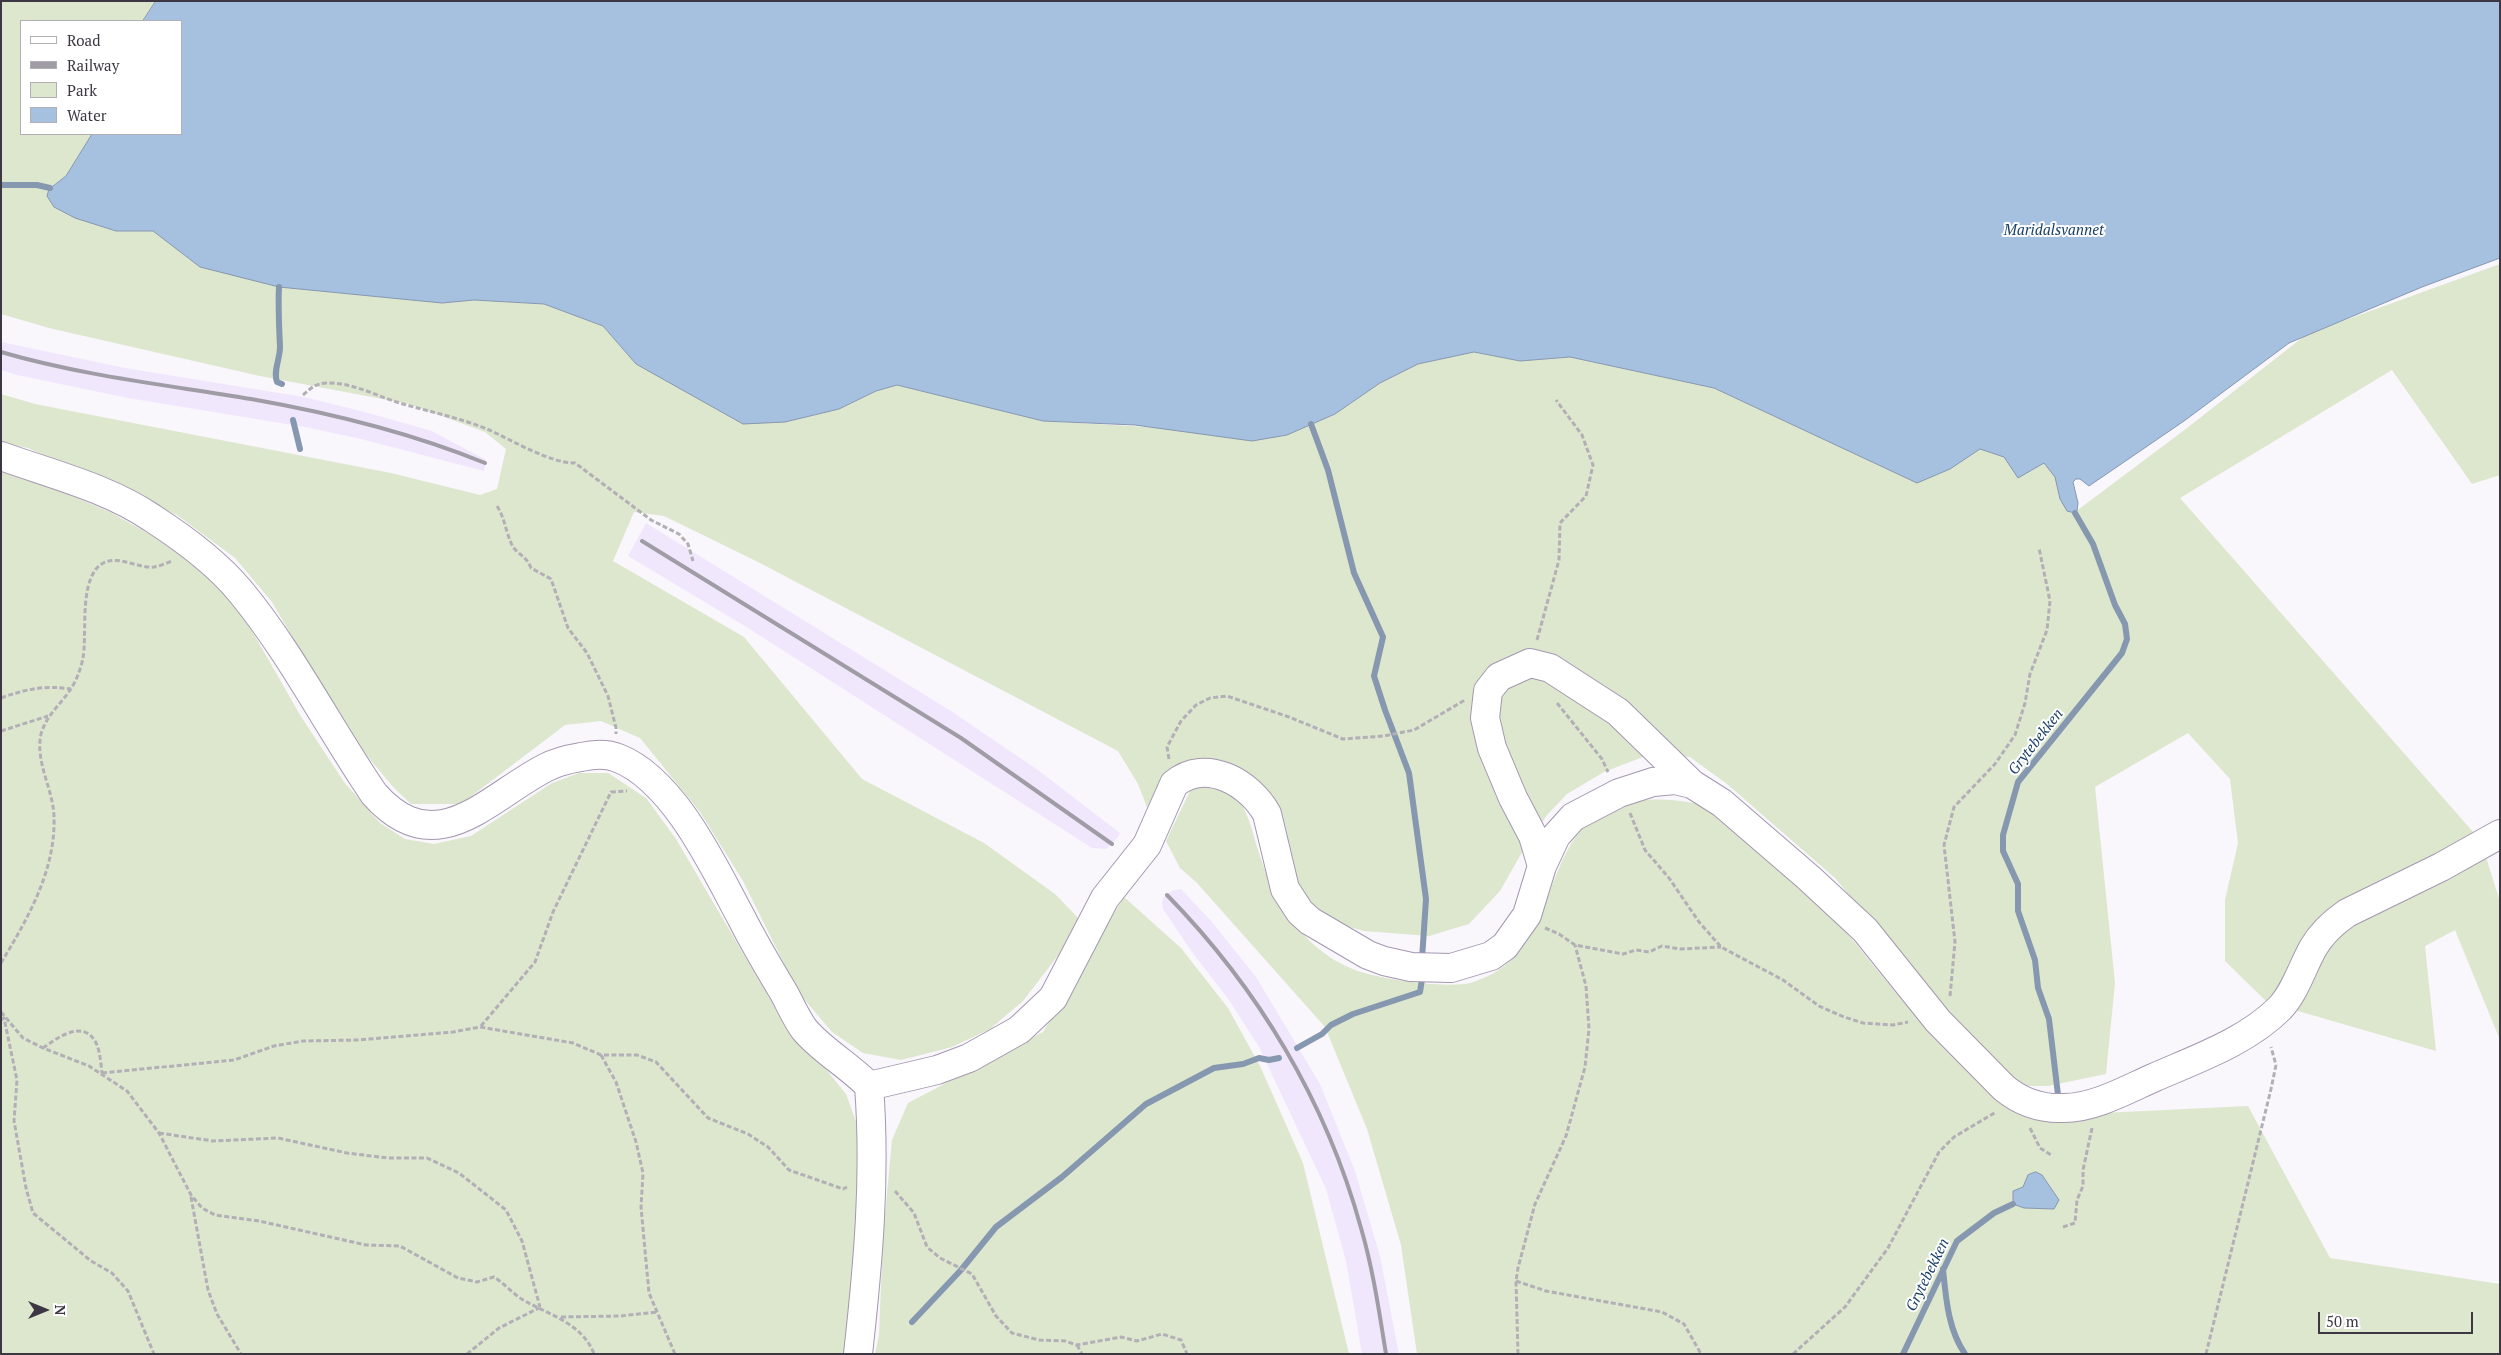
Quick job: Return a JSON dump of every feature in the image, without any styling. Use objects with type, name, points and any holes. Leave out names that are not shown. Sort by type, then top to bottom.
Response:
[{"type":"lane","points":[[1,456],[119,500],[152,517],[211,562],[240,590],[270,632],[374,794],[393,813],[423,824],[455,821],[484,808],[545,768],[588,755],[614,756],[645,774],[672,803],[699,840],[804,1028],[870,1086],[872,1180],[866,1279],[858,1354]]},
{"type":"lane","points":[[1542,866],[1533,836],[1513,798],[1492,748],[1486,718],[1488,691],[1499,677],[1530,663],[1550,668],[1618,712],[1692,784],[1722,803],[1809,878],[1865,930],[1938,1021],[2004,1088],[2015,1097],[2040,1107],[2063,1108],[2090,1103],[2112,1096],[2210,1052],[2264,1022],[2287,999],[2314,946],[2334,922],[2347,913],[2441,867],[2500,834]]},
{"type":"lane","points":[[870,1086],[937,1070],[969,1058],[1018,1030],[1053,998],[1104,898],[1147,846],[1174,784],[1182,777],[1209,773],[1236,780],[1246,787],[1261,803],[1267,814],[1280,874],[1293,903],[1310,921],[1368,955],[1411,967],[1429,969],[1451,968],[1472,963],[1491,956],[1504,946],[1527,915],[1542,866],[1556,836],[1574,818],[1619,793],[1653,782],[1675,780],[1692,784]]},
{"type":"path","points":[[303,395],[314,385],[344,384],[384,396],[400,404],[470,422],[550,457],[566,463],[575,463],[652,520],[679,534],[688,544],[693,561]]},
{"type":"path","points":[[1530,663],[1559,560],[1560,523],[1586,496],[1593,465],[1582,434],[1556,400]]},
{"type":"path","points":[[496,506],[502,514],[514,548],[528,559],[531,568],[551,579],[568,628],[587,653],[608,696],[616,728],[614,756]]},
{"type":"path","points":[[1,964],[30,914],[49,862],[54,815],[42,767],[41,735],[49,716],[72,689],[83,659],[87,593],[96,569],[109,562],[124,561],[153,567],[171,562],[186,543]]},
{"type":"path","points":[[1556,701],[1602,759],[1633,819],[1645,850],[1669,878],[1699,922],[1722,947],[1783,980],[1819,1006],[1844,1017],[1863,1023],[1893,1025],[1946,1021],[1951,1014],[1950,992],[1956,942],[1944,845],[1954,806],[1995,764],[2015,735],[2026,703],[2030,674],[2047,630],[2050,600],[2039,548]]},
{"type":"path","points":[[1,698],[26,688],[49,686],[72,689]]},
{"type":"path","points":[[1174,784],[1166,747],[1182,721],[1196,705],[1210,698],[1226,696],[1289,717],[1343,739],[1384,736],[1414,730],[1459,702],[1488,691]]},
{"type":"path","points":[[1,731],[49,716]]},
{"type":"path","points":[[480,1027],[535,962],[553,912],[611,792],[630,791],[645,774]]},
{"type":"path","points":[[1527,915],[1540,926],[1559,934],[1575,945],[1623,954],[1636,950],[1649,952],[1662,946],[1680,949],[1722,947]]},
{"type":"path","points":[[1518,1354],[1516,1281],[1535,1204],[1566,1136],[1585,1067],[1589,1029],[1586,986],[1575,945]]},
{"type":"path","points":[[1,1012],[17,1080],[14,1121],[26,1188],[34,1213],[91,1261],[112,1273],[128,1292],[139,1314],[150,1350],[154,1354]]},
{"type":"path","points":[[3,1019],[23,1038],[89,1066],[127,1091],[159,1133],[191,1194],[202,1208],[215,1215],[259,1222],[366,1245],[400,1246],[458,1278],[477,1282],[494,1277],[508,1286],[523,1300],[560,1317],[585,1338],[594,1354]]},
{"type":"path","points":[[2206,1354],[2276,1065],[2264,1022]]},
{"type":"path","points":[[102,1073],[234,1060],[274,1046],[304,1041],[358,1040],[453,1032],[480,1027],[573,1044],[600,1055],[637,1055],[656,1062],[708,1118],[748,1134],[768,1147],[789,1170],[843,1189],[872,1180],[894,1190],[914,1213],[927,1247],[940,1258],[972,1274],[996,1316],[1012,1333],[1039,1340],[1065,1341],[1077,1346],[1122,1337],[1137,1342],[1162,1334],[1182,1340],[1187,1354]]},
{"type":"path","points":[[43,1048],[61,1035],[75,1030],[87,1034],[96,1044],[102,1073]]},
{"type":"path","points":[[600,1055],[616,1082],[638,1149],[643,1173],[641,1207],[645,1238],[644,1265],[649,1293],[675,1354]]},
{"type":"path","points":[[2063,1227],[2075,1222],[2077,1200],[2083,1186],[2083,1170],[2090,1144],[2092,1122],[2090,1103]]},
{"type":"path","points":[[2040,1107],[2024,1114],[2040,1148],[2051,1155]]},
{"type":"path","points":[[1793,1354],[1845,1307],[1888,1248],[1939,1152],[1954,1136],[2001,1110]]},
{"type":"path","points":[[159,1133],[213,1141],[278,1138],[347,1153],[388,1158],[427,1158],[459,1173],[506,1210],[522,1241],[540,1308]]},
{"type":"path","points":[[191,1194],[208,1290],[218,1314],[239,1353]]},
{"type":"path","points":[[1516,1281],[1546,1291],[1662,1312],[1684,1324],[1701,1354]]},
{"type":"path","points":[[467,1354],[499,1328],[540,1308]]},
{"type":"path","points":[[560,1317],[598,1318],[658,1312]]},
{"type":"path","points":[[1077,1346],[1082,1354]]},
{"type":"shaded area","points":[[1,342],[125,368],[304,397],[361,411],[432,431],[486,460],[484,471],[361,439],[305,427],[128,398],[17,375],[1,370]]},
{"type":"shaded area","points":[[646,523],[951,711],[1038,770],[1120,833],[1118,837],[1106,849],[1092,848],[748,628],[628,556]]},
{"type":"shaded area","points":[[1181,889],[1212,922],[1256,977],[1320,1084],[1355,1171],[1380,1256],[1399,1354],[1362,1354],[1346,1261],[1326,1189],[1259,1047],[1229,1000],[1192,952],[1163,909],[1162,902],[1164,897],[1171,891]]},
{"type":"green space","points":[[1,1],[156,1],[144,20],[20,20],[20,135],[91,135],[66,176],[53,185],[47,194],[54,207],[116,231],[153,231],[200,267],[442,303],[474,300],[544,304],[603,326],[636,364],[785,422],[839,409],[876,391],[897,385],[1043,421],[1287,435],[1335,414],[1380,383],[1418,364],[1474,352],[1520,361],[1570,357],[1714,388],[1917,483],[2005,414],[2066,490],[2075,512],[2187,428],[2307,334],[2500,264],[2500,475],[2472,484],[2392,370],[2180,498],[2481,841],[2500,902],[2500,1040],[2455,930],[2425,946],[2436,1051],[2267,1002],[2225,961],[2225,900],[2238,843],[2230,779],[2188,733],[2095,787],[2115,983],[2106,1074],[2048,1086],[2025,1086],[2005,1079],[1957,1026],[1835,878],[1727,784],[1690,757],[1648,755],[1604,772],[1567,794],[1547,815],[1521,854],[1500,891],[1469,924],[1429,936],[1364,931],[1314,917],[1289,885],[1276,829],[1205,767],[1151,818],[1138,784],[1118,751],[760,563],[664,516],[634,512],[613,561],[744,637],[862,779],[984,843],[1055,894],[1081,921],[1063,949],[1023,1001],[990,1029],[952,1047],[901,1060],[863,1053],[832,1032],[798,992],[743,881],[700,812],[640,738],[601,721],[565,725],[461,804],[411,804],[394,788],[348,733],[272,602],[235,558],[177,515],[28,448],[1,443],[1,394],[35,404],[391,473],[480,495],[497,489],[506,449],[485,432],[409,404],[260,376],[49,328],[1,314]]},
{"type":"green space","points":[[1,470],[34,480],[110,512],[176,549],[215,581],[243,615],[300,715],[344,782],[380,823],[405,839],[434,844],[471,836],[552,783],[579,773],[608,773],[646,798],[676,839],[791,1035],[825,1068],[846,1094],[858,1127],[858,1200],[848,1354],[1,1354]]},
{"type":"green space","points":[[1209,782],[1228,789],[1241,804],[1249,820],[1259,853],[1276,895],[1301,932],[1317,947],[1335,960],[1355,970],[1410,982],[1450,985],[1470,983],[1506,965],[1529,938],[1545,905],[1558,870],[1575,839],[1600,814],[1637,801],[1694,803],[1702,805],[1734,826],[1812,896],[1834,918],[1899,996],[1927,1025],[2041,1116],[2248,1106],[2330,1258],[2500,1284],[2500,1354],[1417,1354],[1401,1245],[1367,1129],[1325,1027],[1197,883],[1180,868],[1166,841],[1191,789]]},
{"type":"green space","points":[[1124,897],[1181,948],[1228,1008],[1260,1066],[1303,1163],[1349,1354],[875,1354],[879,1335],[883,1236],[892,1140],[908,1103],[1043,1032]]},
{"type":"water","name":"Maridalsvannet","points":[[156,1],[2500,1],[2500,258],[2422,287],[2289,343],[2184,421],[2089,486],[2080,479],[2076,479],[2073,482],[2078,503],[2075,513],[2067,511],[2060,499],[2055,477],[2044,463],[2018,478],[2004,457],[1980,449],[1950,469],[1917,483],[1714,388],[1570,357],[1520,361],[1474,352],[1418,364],[1380,383],[1335,414],[1287,435],[1252,441],[1135,425],[1043,421],[897,385],[876,391],[839,409],[785,422],[743,424],[636,364],[603,326],[544,304],[474,300],[442,303],[279,287],[200,267],[153,231],[116,231],[75,218],[54,207],[47,196],[49,189],[66,176],[91,135],[182,135],[182,20],[144,20]]},
{"type":"water","points":[[2036,1172],[2042,1175],[2059,1200],[2054,1209],[2024,1208],[2013,1204],[2013,1191],[2023,1187],[2028,1175]]},
{"type":"waterway","points":[[1,185],[37,185],[50,188]]},
{"type":"waterway","points":[[279,287],[280,351],[276,378],[277,382],[282,384]]},
{"type":"waterway","points":[[293,420],[300,449]]},
{"type":"waterway","points":[[1311,424],[1328,470],[1354,573],[1383,637],[1374,676],[1409,773],[1426,899],[1422,959]]},
{"type":"waterway","name":"Grytebekken","points":[[2058,1095],[2049,1019],[2038,988],[2035,960],[2018,911],[2018,884],[2003,851],[2003,835],[2018,782],[2122,653],[2127,639],[2125,624],[2115,605],[2093,544],[2075,513]]},
{"type":"waterway","points":[[1297,1048],[1322,1034],[1331,1025],[1353,1014],[1420,992],[1422,979]]},
{"type":"waterway","points":[[912,1322],[961,1270],[996,1227],[1062,1177],[1146,1104],[1214,1068],[1243,1064],[1259,1058],[1269,1060],[1279,1058]]},
{"type":"waterway","name":"Grytebekken","points":[[1903,1354],[1957,1241],[1994,1213],[2013,1204]]},
{"type":"waterway","points":[[1943,1269],[1951,1324],[1965,1354]]},
{"type":"railway","points":[[1,352],[94,374],[251,399],[340,417],[428,442],[485,463]]},
{"type":"railway","points":[[642,541],[961,738],[1112,844]]},
{"type":"railway","points":[[1167,895],[1231,968],[1259,1008],[1285,1049],[1329,1135],[1346,1181],[1365,1243],[1386,1354]]}]
